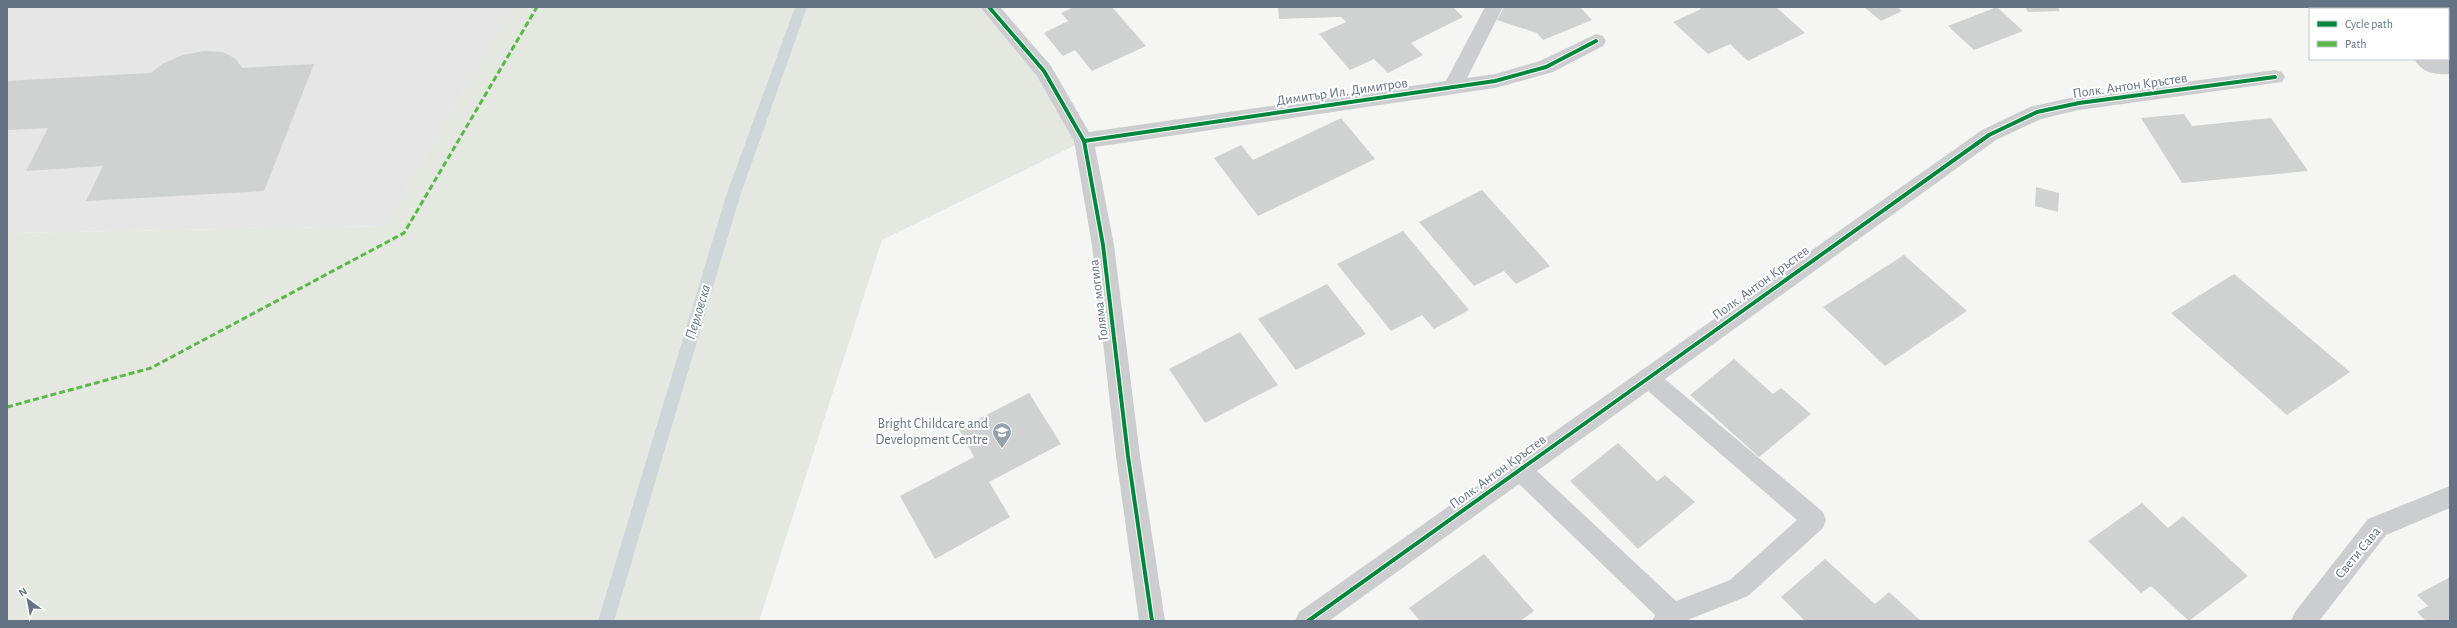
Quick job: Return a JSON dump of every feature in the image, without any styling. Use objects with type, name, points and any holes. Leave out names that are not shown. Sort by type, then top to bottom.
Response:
[{"type":"street","name":"Голяма могила","points":[[989,7],[1044,71],[1084,141],[1103,245],[1127,448],[1152,621]]},
{"type":"street","points":[[1452,88],[1494,7]]},
{"type":"street","name":"Димитър Ил. Димитров","points":[[1084,141],[1496,81],[1546,67],[1596,41]]},
{"type":"street","points":[[2425,60],[2436,68],[2450,67]]},
{"type":"street","name":"Полк. Антон Кръстев","points":[[1308,621],[1989,136],[2037,112],[2079,103],[2275,77]]},
{"type":"street","points":[[1520,470],[1668,617],[1739,588],[1814,520],[1648,378]]},
{"type":"street","name":"Свети Сава","points":[[2304,621],[2377,527],[2450,497]]},
{"type":"shaded area","points":[[7,7],[512,7],[385,226],[7,233]]},
{"type":"shaded area","points":[[512,7],[989,7],[1084,141],[882,240],[759,621],[7,621],[7,233],[385,226]]},
{"type":"building","points":[[1074,7],[1112,7],[1146,46],[1092,71],[1075,50],[1063,56],[1044,33],[1068,21],[1061,13]]},
{"type":"building","points":[[1278,7],[1453,7],[1463,17],[1411,43],[1423,55],[1388,73],[1374,59],[1350,70],[1319,34],[1346,22],[1341,17],[1279,19]]},
{"type":"building","points":[[1504,7],[1580,7],[1592,20],[1543,40],[1537,33],[1497,20]]},
{"type":"building","points":[[1699,7],[1776,7],[1805,33],[1748,61],[1730,44],[1708,54],[1673,22],[1701,9]]},
{"type":"building","points":[[1864,7],[1897,7],[1902,11],[1881,21]]},
{"type":"building","points":[[1997,7],[2023,31],[1974,50],[1948,26]]},
{"type":"building","points":[[2025,7],[2058,7],[2060,11],[2028,12]]},
{"type":"building","points":[[204,51],[223,52],[236,59],[242,68],[314,64],[264,191],[86,201],[103,166],[26,171],[48,128],[7,130],[7,81],[151,73],[162,64],[183,55]]},
{"type":"building","points":[[2184,114],[2192,126],[2271,118],[2308,171],[2182,183],[2141,118]]},
{"type":"building","points":[[1341,118],[1375,159],[1258,216],[1214,158],[1241,145],[1253,160]]},
{"type":"building","points":[[2036,187],[2059,193],[2058,212],[2035,206]]},
{"type":"building","points":[[1482,190],[1550,266],[1516,284],[1504,271],[1474,286],[1419,222]]},
{"type":"building","points":[[1403,231],[1469,310],[1434,329],[1422,315],[1391,331],[1337,264]]},
{"type":"building","points":[[1904,255],[1967,311],[1885,366],[1823,307]]},
{"type":"building","points":[[2234,274],[2350,372],[2287,415],[2171,313]]},
{"type":"building","points":[[1327,284],[1366,334],[1296,370],[1258,319]]},
{"type":"building","points":[[1240,332],[1278,385],[1205,423],[1169,369]]},
{"type":"building","points":[[1734,359],[1773,394],[1781,388],[1811,414],[1759,457],[1690,395]]},
{"type":"building","points":[[1029,393],[1061,444],[989,482],[1010,517],[935,559],[900,496],[974,457],[959,429]]},
{"type":"building","points":[[1618,443],[1657,481],[1665,475],[1695,502],[1638,549],[1570,481]]},
{"type":"building","points":[[2142,503],[2168,528],[2183,516],[2248,576],[2189,621],[2151,586],[2141,593],[2088,541]]},
{"type":"building","points":[[1484,554],[1534,611],[1520,621],[1420,621],[1409,608]]},
{"type":"building","points":[[1825,559],[1875,604],[1889,592],[1921,621],[1805,621],[1781,597]]},
{"type":"building","points":[[2450,577],[2450,621],[2426,621],[2417,612],[2428,606],[2417,595]]},
{"type":"waterway","name":"Перловска","points":[[606,621],[733,196],[801,7]]},
{"type":"marked path","points":[[7,407],[151,368],[404,233],[537,7]]},
{"type":"cycle path","points":[[989,7],[1044,71],[1084,141],[1103,245],[1128,456],[1152,621]]},
{"type":"cycle path","points":[[1084,141],[1495,81],[1546,67],[1596,41]]},
{"type":"cycle path","points":[[1308,621],[1989,135],[2037,112],[2079,103],[2275,77]]},
{"type":"place","name":"Bright Childcare and Development Centre","points":[[1002,449]]}]
